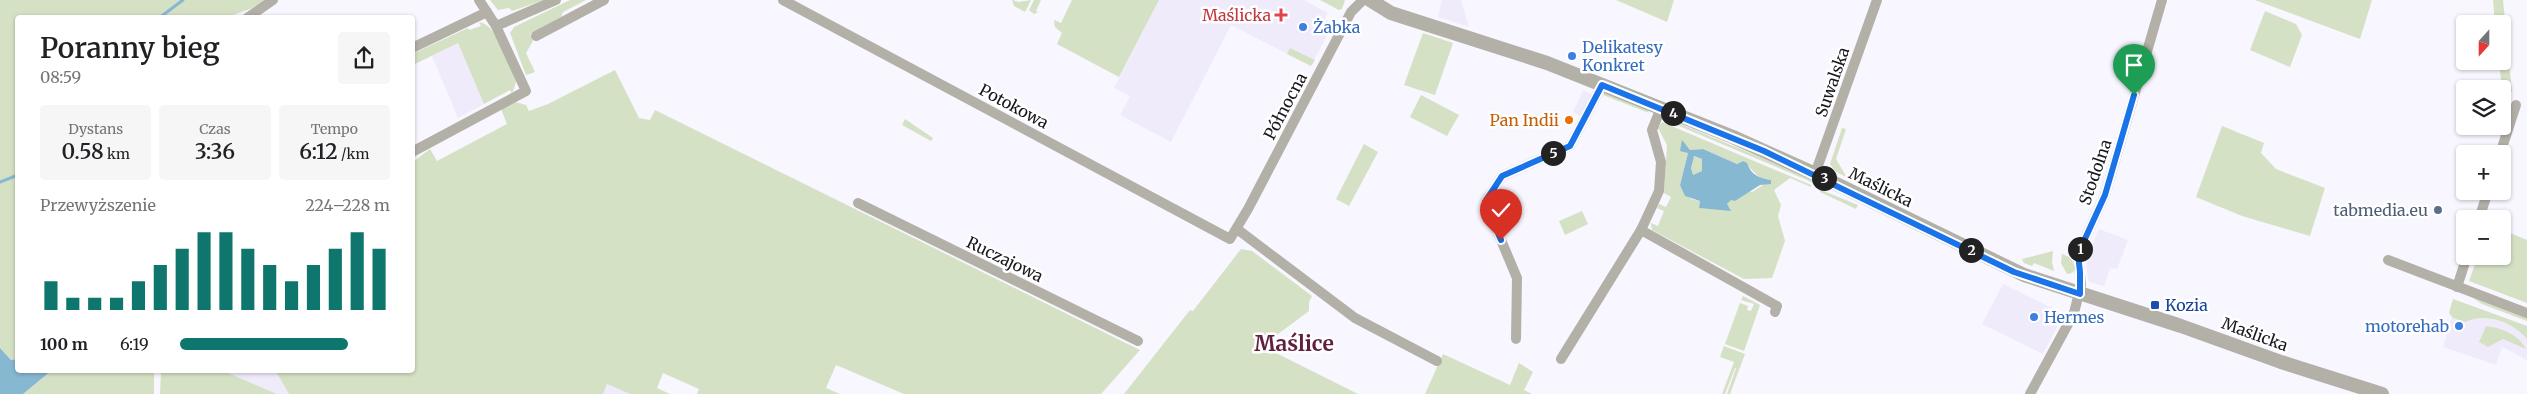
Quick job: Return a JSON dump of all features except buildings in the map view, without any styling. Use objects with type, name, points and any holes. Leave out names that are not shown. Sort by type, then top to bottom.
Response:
[{"type":"street","points":[[251,15],[273,0]]},
{"type":"street","points":[[415,150],[526,91],[496,26],[479,0]]},
{"type":"street","points":[[496,26],[556,0]]},
{"type":"street","points":[[536,36],[604,0]]},
{"type":"street","name":"Potokowa","points":[[783,0],[1230,239]]},
{"type":"street","name":"Północna","points":[[1230,239],[1351,12],[1363,0]]},
{"type":"street","name":"Maślicka","points":[[1370,0],[1391,13],[1547,63],[1764,151],[1815,174],[2014,272],[2382,394]]},
{"type":"street","name":"Suwalska","points":[[1815,174],[1877,0]]},
{"type":"street","name":"Stodolna","points":[[2080,294],[2081,279],[2078,254],[2105,195],[2162,0]]},
{"type":"street","points":[[415,47],[487,12]]},
{"type":"street","points":[[1516,339],[1517,278],[1485,202],[1502,176],[1570,146],[1602,85]]},
{"type":"street","points":[[2503,145],[2516,105]]},
{"type":"street","points":[[1561,359],[1641,230],[1659,191],[1662,162],[1652,130],[1661,108]]},
{"type":"street","name":"Ruczajowa","points":[[858,203],[1138,341]]},
{"type":"street","points":[[1237,229],[1355,318],[1437,361]]},
{"type":"street","points":[[1641,230],[1777,306],[1775,312]]},
{"type":"street","points":[[2388,260],[2527,313]]},
{"type":"street","points":[[2457,287],[2464,265]]},
{"type":"street","points":[[2030,394],[2074,313],[2080,294]]},
{"type":"shaded area","points":[[1159,0],[1304,0],[1328,13],[1324,20],[1333,24],[1311,66],[1231,25],[1171,142],[1120,115],[1130,96],[1114,88]]},
{"type":"shaded area","points":[[1442,0],[1461,0],[1469,27],[1438,17]]},
{"type":"shaded area","points":[[458,43],[484,104],[458,118],[432,56]]},
{"type":"shaded area","points":[[1583,90],[1593,95],[1581,116],[1573,112]]},
{"type":"shaded area","points":[[2099,229],[2128,240],[2117,269],[2110,268],[2104,286],[2089,282],[2087,272],[2086,258]]},
{"type":"shaded area","points":[[2003,284],[2064,314],[2043,354],[1982,324]]},
{"type":"shaded area","points":[[2456,302],[2527,328],[2527,360],[2502,347],[2496,365],[2443,347]]},
{"type":"shaded area","points":[[228,373],[277,373],[289,394],[277,394]]},
{"type":"shaded area","points":[[607,384],[630,394],[603,394]]},
{"type":"green space","points":[[0,0],[264,0],[250,9],[233,15],[15,15],[15,359],[11,360],[0,348]]},
{"type":"green space","points":[[490,0],[544,0],[512,11],[509,8],[498,10]]},
{"type":"green space","points":[[570,0],[586,0],[563,12],[561,17],[530,34],[533,41],[526,53],[535,72],[526,75],[510,33],[514,27]]},
{"type":"green space","points":[[1012,0],[1019,2],[1031,0],[1025,12],[1014,6]]},
{"type":"green space","points":[[1034,0],[1041,0],[1036,11],[1038,12],[1034,14],[1029,10]]},
{"type":"green space","points":[[1072,0],[1159,0],[1119,77],[1057,44],[1062,33],[1055,27],[1054,20],[1061,23]]},
{"type":"green space","points":[[1320,0],[1345,0],[1342,9],[1339,10]]},
{"type":"green space","points":[[1616,0],[1674,0],[1667,22]]},
{"type":"green space","points":[[2255,0],[2372,0],[2360,39]]},
{"type":"green space","points":[[2493,0],[2503,0],[2504,15],[2494,15]]},
{"type":"green space","points":[[2265,11],[2296,24],[2302,35],[2290,67],[2250,50]]},
{"type":"green space","points":[[479,22],[492,30],[497,38],[507,56],[516,82],[512,94],[510,90],[484,104],[458,43],[415,64],[415,53],[468,28],[469,30],[481,26]]},
{"type":"green space","points":[[1423,33],[1453,43],[1435,95],[1404,85]]},
{"type":"green space","points":[[1290,48],[1315,60],[1311,66],[1287,54]]},
{"type":"green space","points":[[615,70],[639,118],[650,120],[655,110],[1140,350],[1101,394],[904,394],[836,365],[826,388],[840,394],[697,394],[699,389],[663,373],[657,388],[670,394],[630,394],[607,384],[603,394],[289,394],[277,373],[415,373],[415,160],[430,149],[437,161],[507,124],[501,109],[515,102],[526,105],[529,111],[548,104]]},
{"type":"green space","points":[[2500,70],[2510,70],[2511,80],[2501,80]]},
{"type":"green space","points":[[1606,92],[1646,109],[1649,113],[1603,95]]},
{"type":"green space","points":[[1421,95],[1459,115],[1447,136],[1410,117]]},
{"type":"green space","points":[[905,119],[933,138],[931,141],[902,125]]},
{"type":"green space","points":[[1668,119],[1811,178],[1814,183],[1665,120]]},
{"type":"green space","points":[[1662,122],[1811,185],[1811,187],[1790,178],[1774,190],[1781,205],[1778,216],[1785,241],[1772,278],[1744,279],[1652,230],[1651,223],[1658,226],[1664,211],[1657,208],[1659,204],[1666,207],[1671,197],[1664,193],[1667,145],[1658,128]],"holes":[[[1687,146],[1690,150],[1703,149],[1737,164],[1743,161],[1760,178],[1771,180],[1752,192],[1748,191],[1735,201],[1731,199],[1727,204],[1730,210],[1699,208],[1700,201],[1691,199],[1680,185],[1688,153]]]},
{"type":"green space","points":[[2222,126],[2264,143],[2261,153],[2276,169],[2325,188],[2310,236],[2242,216],[2196,197]]},
{"type":"green space","points":[[1842,128],[1846,129],[1836,159],[1846,176],[1859,183],[1836,172],[1830,164]]},
{"type":"green space","points":[[1364,144],[1378,152],[1349,206],[1336,199]]},
{"type":"green space","points":[[1693,156],[1702,159],[1702,171],[1693,175],[1691,168]]},
{"type":"green space","points":[[1821,190],[1858,205],[1856,209],[1820,192]]},
{"type":"green space","points":[[1582,211],[1588,224],[1565,235],[1559,221]]},
{"type":"green space","points":[[2511,233],[2527,240],[2527,303],[2469,281],[2475,265],[2511,265]]},
{"type":"green space","points":[[1241,249],[1252,251],[1312,296],[1309,302],[1309,311],[1262,346],[1358,394],[1124,394],[1190,310],[1193,311]]},
{"type":"green space","points":[[2053,251],[2052,262],[2054,271],[2034,263],[2032,266],[2024,263],[2022,259]]},
{"type":"green space","points":[[2062,254],[2072,261],[2075,269],[2072,273],[2067,274],[2061,263]]},
{"type":"green space","points":[[1743,296],[1760,305],[1744,351],[1725,344],[1740,303],[1748,306],[1747,310],[1751,311],[1754,304],[1741,300]]},
{"type":"green space","points":[[2473,298],[2527,318],[2527,321],[2482,304]]},
{"type":"green space","points":[[2453,299],[2527,326],[2527,339],[2514,328],[2499,320],[2482,318],[2465,322],[2453,318],[2449,313]]},
{"type":"green space","points":[[2486,326],[2498,328],[2509,333],[2519,339],[2526,349],[2503,339],[2488,347],[2479,342]]},
{"type":"green space","points":[[1724,346],[1745,354],[1730,394],[1727,394],[1736,368],[1725,394],[1722,394],[1734,362],[1720,357]]},
{"type":"green space","points":[[1443,354],[1510,385],[1519,363],[1533,372],[1524,390],[1532,394],[1425,394]]},
{"type":"green space","points":[[48,373],[154,373],[154,394],[23,394]]},
{"type":"green space","points":[[161,373],[228,373],[277,394],[160,394]]},
{"type":"water","points":[[1682,140],[1690,150],[1703,149],[1737,164],[1743,161],[1747,163],[1756,175],[1771,180],[1771,184],[1760,185],[1735,201],[1731,200],[1727,204],[1731,211],[1699,208],[1700,201],[1685,196],[1680,185],[1688,153],[1680,151]],"holes":[[[1694,156],[1702,159],[1702,171],[1693,175],[1691,168]]]},
{"type":"water","points":[[0,348],[11,360],[15,359],[15,373],[48,373],[23,394],[0,394]]},
{"type":"waterway","points":[[163,15],[183,0]]},
{"type":"waterway","points":[[0,182],[15,176]]},
{"type":"place","name":"Maślicka","points":[[1281,15]]},
{"type":"place","name":"Żabka","points":[[1303,27]]},
{"type":"place","name":"Delikatesy Konkret","points":[[1572,56]]},
{"type":"place","name":"Pan Indii","points":[[1569,120]]},
{"type":"place","name":"tabmedia.eu","points":[[2438,210]]},
{"type":"place","name":"Kozia","points":[[2155,305]]},
{"type":"place","name":"Hermes","points":[[2034,317]]},
{"type":"place","name":"motorehab","points":[[2459,326]]},
{"type":"district","name":"Maślice","points":[[1294,344]]},
{"type":"route","points":[[1501,240],[1485,202],[1502,176],[1570,146],[1594,105],[1602,85],[1764,151],[1822,177],[2014,272],[2080,294],[2078,254],[2105,195],[2134,95]]}]
